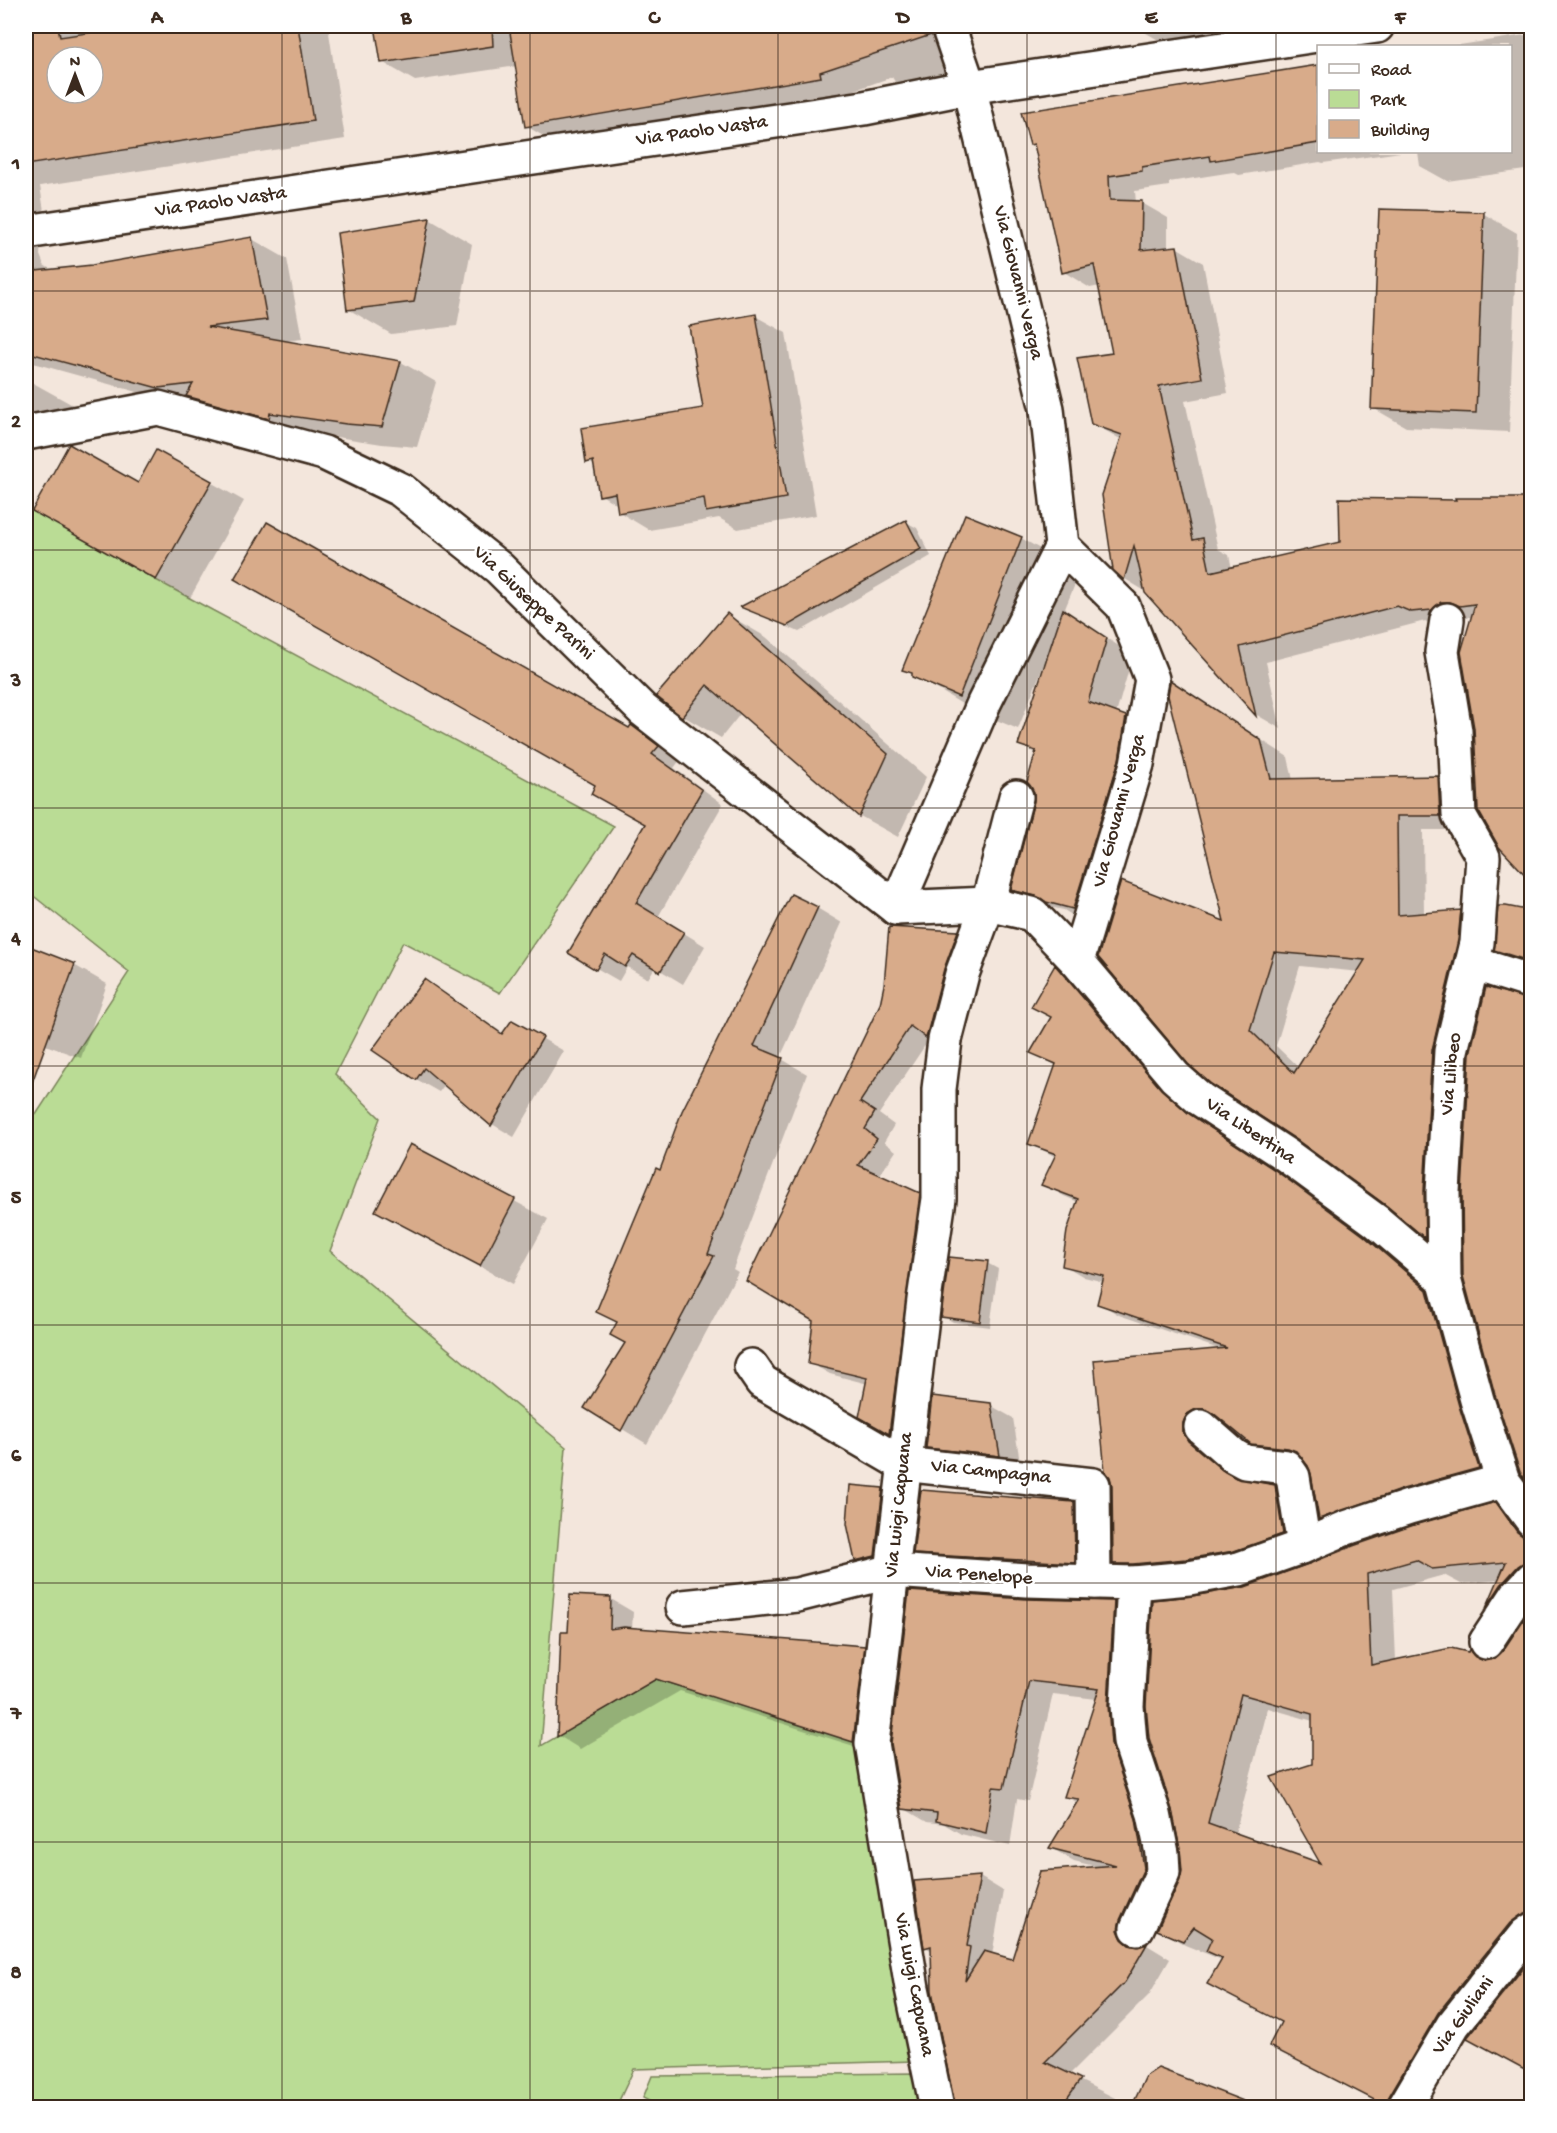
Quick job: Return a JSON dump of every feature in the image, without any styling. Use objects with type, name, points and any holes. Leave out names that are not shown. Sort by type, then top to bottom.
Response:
[{"type":"street","name":"Via Giovanni Verga","points":[[948,26],[969,87],[1047,409],[1062,546],[1124,606],[1152,679],[1137,764],[1077,961]]},
{"type":"street","name":"Via Paolo Vasta","points":[[26,232],[864,108],[969,87],[1377,26]]},
{"type":"street","name":"Via Giuseppe Parini","points":[[26,433],[158,408],[324,453],[401,490],[499,568],[643,710],[896,908]]},
{"type":"street","points":[[1062,546],[984,703],[896,908],[988,904],[1032,914],[1077,961]]},
{"type":"street","name":"Via Lilibeo","points":[[1447,620],[1442,652],[1455,731],[1459,815],[1483,857],[1477,943],[1451,1052],[1443,1192],[1444,1279],[1477,1400],[1503,1481],[1532,1520]]},
{"type":"street","points":[[988,904],[1016,797]]},
{"type":"street","name":"Via Luigi Capuana","points":[[937,2108],[912,1988],[872,1743],[903,1464],[939,1199],[939,1089],[945,1040],[962,974],[988,904]]},
{"type":"street","name":"Via Libertina","points":[[1077,961],[1175,1077],[1200,1099],[1286,1155],[1376,1221],[1444,1279]]},
{"type":"street","points":[[1472,963],[1532,982]]},
{"type":"street","name":"Via Campagna","points":[[751,1366],[762,1382],[903,1464],[1093,1485],[1094,1582]]},
{"type":"street","points":[[1201,1427],[1234,1456],[1245,1462],[1286,1467],[1293,1478],[1304,1546]]},
{"type":"street","name":"Via Penelope","points":[[683,1607],[797,1595],[892,1571],[1134,1583],[1189,1578],[1239,1569],[1357,1524],[1503,1481]]},
{"type":"street","points":[[1486,1641],[1517,1595],[1532,1579]]},
{"type":"street","points":[[1134,1583],[1128,1685],[1130,1742],[1154,1814],[1162,1853],[1163,1872],[1137,1928]]},
{"type":"street","name":"Via Giuliani","points":[[1404,2108],[1453,2025],[1532,1930]]},
{"type":"green space","points":[[26,507],[156,580],[614,826],[500,993],[403,942],[335,1074],[380,1118],[330,1251],[566,1447],[541,1746],[656,1679],[862,1744],[915,2061],[634,2069],[616,2107],[26,2107],[26,1130],[129,972],[26,890]]},
{"type":"green space","points":[[916,2073],[922,2107],[662,2108],[643,2098],[652,2076]]},
{"type":"building","points":[[26,26],[58,26],[60,37],[134,26],[298,26],[313,121],[26,165]]},
{"type":"building","points":[[375,26],[492,26],[493,46],[381,63]]},
{"type":"building","points":[[509,26],[930,26],[931,35],[820,72],[821,77],[525,127]]},
{"type":"building","points":[[1317,65],[1317,143],[1211,161],[1210,156],[1142,167],[1142,171],[1109,176],[1110,200],[1142,201],[1141,250],[1177,246],[1202,378],[1159,386],[1193,540],[1203,538],[1210,572],[1340,542],[1339,498],[1456,500],[1455,498],[1532,498],[1532,882],[1499,847],[1478,810],[1474,728],[1461,652],[1475,604],[1460,606],[1450,602],[1441,602],[1432,610],[1411,612],[1397,606],[1240,647],[1256,716],[1145,593],[1134,546],[1124,580],[1113,570],[1102,495],[1122,435],[1091,424],[1077,358],[1112,353],[1094,265],[1062,273],[1034,144],[1030,145],[1021,112]]},
{"type":"building","points":[[1379,209],[1484,212],[1476,413],[1371,409]]},
{"type":"building","points":[[430,218],[414,302],[347,310],[337,233]]},
{"type":"building","points":[[252,237],[267,320],[207,327],[401,361],[382,427],[270,413],[269,419],[186,396],[193,384],[158,388],[26,352],[26,272],[92,265]]},
{"type":"building","points":[[756,314],[786,498],[706,512],[704,498],[618,513],[615,493],[599,496],[593,461],[586,463],[581,428],[703,408],[689,326]]},
{"type":"building","points":[[69,444],[138,483],[156,450],[212,481],[156,580],[32,511]]},
{"type":"building","points":[[965,514],[1022,537],[959,697],[912,677],[912,673],[902,670]]},
{"type":"building","points":[[906,520],[921,549],[787,626],[740,607]]},
{"type":"building","points":[[267,522],[629,728],[631,725],[659,746],[652,754],[702,790],[636,903],[684,932],[660,972],[633,955],[625,967],[605,954],[596,970],[568,953],[645,824],[591,794],[595,785],[234,579]]},
{"type":"building","points":[[1063,609],[1107,638],[1088,702],[1126,716],[1119,760],[1073,909],[1011,890],[1034,801],[1034,792],[1027,782],[1036,751],[1018,745]]},
{"type":"building","points":[[727,613],[888,754],[859,817],[707,685],[682,717],[656,696]]},
{"type":"building","points":[[1170,680],[1261,740],[1271,779],[1438,776],[1440,816],[1397,816],[1398,915],[1461,910],[1458,940],[1432,1050],[1424,1191],[1425,1238],[1387,1206],[1297,1140],[1211,1084],[1188,1064],[1098,957],[1121,881],[1224,921],[1168,696]],"holes":[[[1274,952],[1365,960],[1294,1073],[1250,1030]]]},
{"type":"building","points":[[791,894],[818,907],[754,1046],[783,1058],[708,1254],[714,1256],[621,1431],[584,1408],[625,1343],[610,1335],[617,1322],[596,1312],[656,1168],[660,1170],[682,1111]]},
{"type":"building","points":[[1498,906],[1532,911],[1532,962],[1494,950]]},
{"type":"building","points":[[889,927],[958,931],[944,969],[926,1038],[910,1026],[860,1102],[875,1112],[865,1129],[877,1139],[858,1165],[920,1193],[889,1434],[859,1417],[867,1378],[808,1364],[813,1321],[746,1281],[880,1004]]},
{"type":"building","points":[[26,945],[75,964],[30,1088],[26,1087]]},
{"type":"building","points":[[1055,965],[1161,1089],[1188,1113],[1275,1170],[1364,1236],[1427,1290],[1459,1406],[1479,1468],[1403,1489],[1319,1519],[1311,1474],[1308,1466],[1296,1451],[1251,1444],[1213,1413],[1205,1409],[1196,1409],[1187,1414],[1183,1423],[1183,1432],[1188,1441],[1222,1470],[1236,1478],[1275,1485],[1283,1534],[1234,1551],[1186,1559],[1113,1564],[1112,1485],[1105,1471],[1094,1360],[1227,1348],[1097,1304],[1104,1276],[1062,1266],[1067,1231],[1078,1199],[1041,1185],[1056,1154],[1028,1144],[1056,1064],[1030,1053],[1051,1017],[1031,1007]]},
{"type":"building","points":[[424,979],[502,1034],[512,1020],[543,1037],[491,1126],[424,1068],[416,1080],[372,1050]]},
{"type":"building","points":[[1486,987],[1532,1000],[1532,1488],[1520,1472],[1495,1395],[1463,1276],[1462,1192],[1470,1054]]},
{"type":"building","points":[[410,1144],[515,1199],[480,1266],[375,1211]]},
{"type":"building","points":[[949,1257],[988,1261],[980,1322],[941,1317]]},
{"type":"building","points":[[932,1396],[991,1403],[1000,1456],[926,1448]]},
{"type":"building","points":[[850,1485],[883,1488],[875,1556],[855,1561],[847,1524]]},
{"type":"building","points":[[921,1490],[1074,1502],[1075,1563],[913,1554]]},
{"type":"building","points":[[1496,1502],[1517,1532],[1524,1537],[1532,1538],[1532,1561],[1526,1561],[1518,1566],[1501,1585],[1486,1608],[1506,1562],[1432,1569],[1416,1560],[1367,1574],[1371,1665],[1451,1648],[1468,1652],[1469,1649],[1475,1657],[1484,1661],[1494,1659],[1502,1652],[1532,1607],[1532,1911],[1510,1923],[1438,2013],[1388,2098],[1386,2106],[1269,2046],[1281,2022],[1207,1984],[1222,1958],[1206,1951],[1212,1938],[1194,1927],[1183,1941],[1157,1930],[1182,1871],[1172,1810],[1149,1738],[1146,1706],[1152,1600],[1245,1587],[1414,1525]],"holes":[[[1241,1694],[1312,1714],[1312,1764],[1271,1777],[1320,1863],[1208,1823]]]},
{"type":"building","points":[[909,1591],[1026,1599],[1114,1601],[1108,1705],[1111,1744],[1136,1819],[1144,1868],[1120,1920],[1118,1930],[1122,1939],[1129,1945],[1138,1947],[1147,1944],[1125,1982],[1045,2062],[1081,2079],[1060,2108],[955,2108],[932,1991],[931,1946],[924,1948],[914,1881],[980,1876],[967,1946],[970,1947],[965,1981],[984,1951],[1012,1959],[1040,1871],[1116,1865],[1049,1848],[1079,1799],[1064,1797],[1099,1689],[1029,1681],[1004,1788],[993,1787],[986,1833],[936,1821],[937,1813],[902,1809],[891,1743]]},
{"type":"building","points":[[570,1595],[611,1597],[610,1629],[624,1627],[865,1646],[853,1742],[656,1679],[557,1737],[561,1632],[568,1632]]},
{"type":"building","points":[[1532,1957],[1532,2073],[1467,2038]]},
{"type":"building","points":[[1158,2068],[1254,2105],[1254,2108],[1131,2108],[1146,2076]]}]
